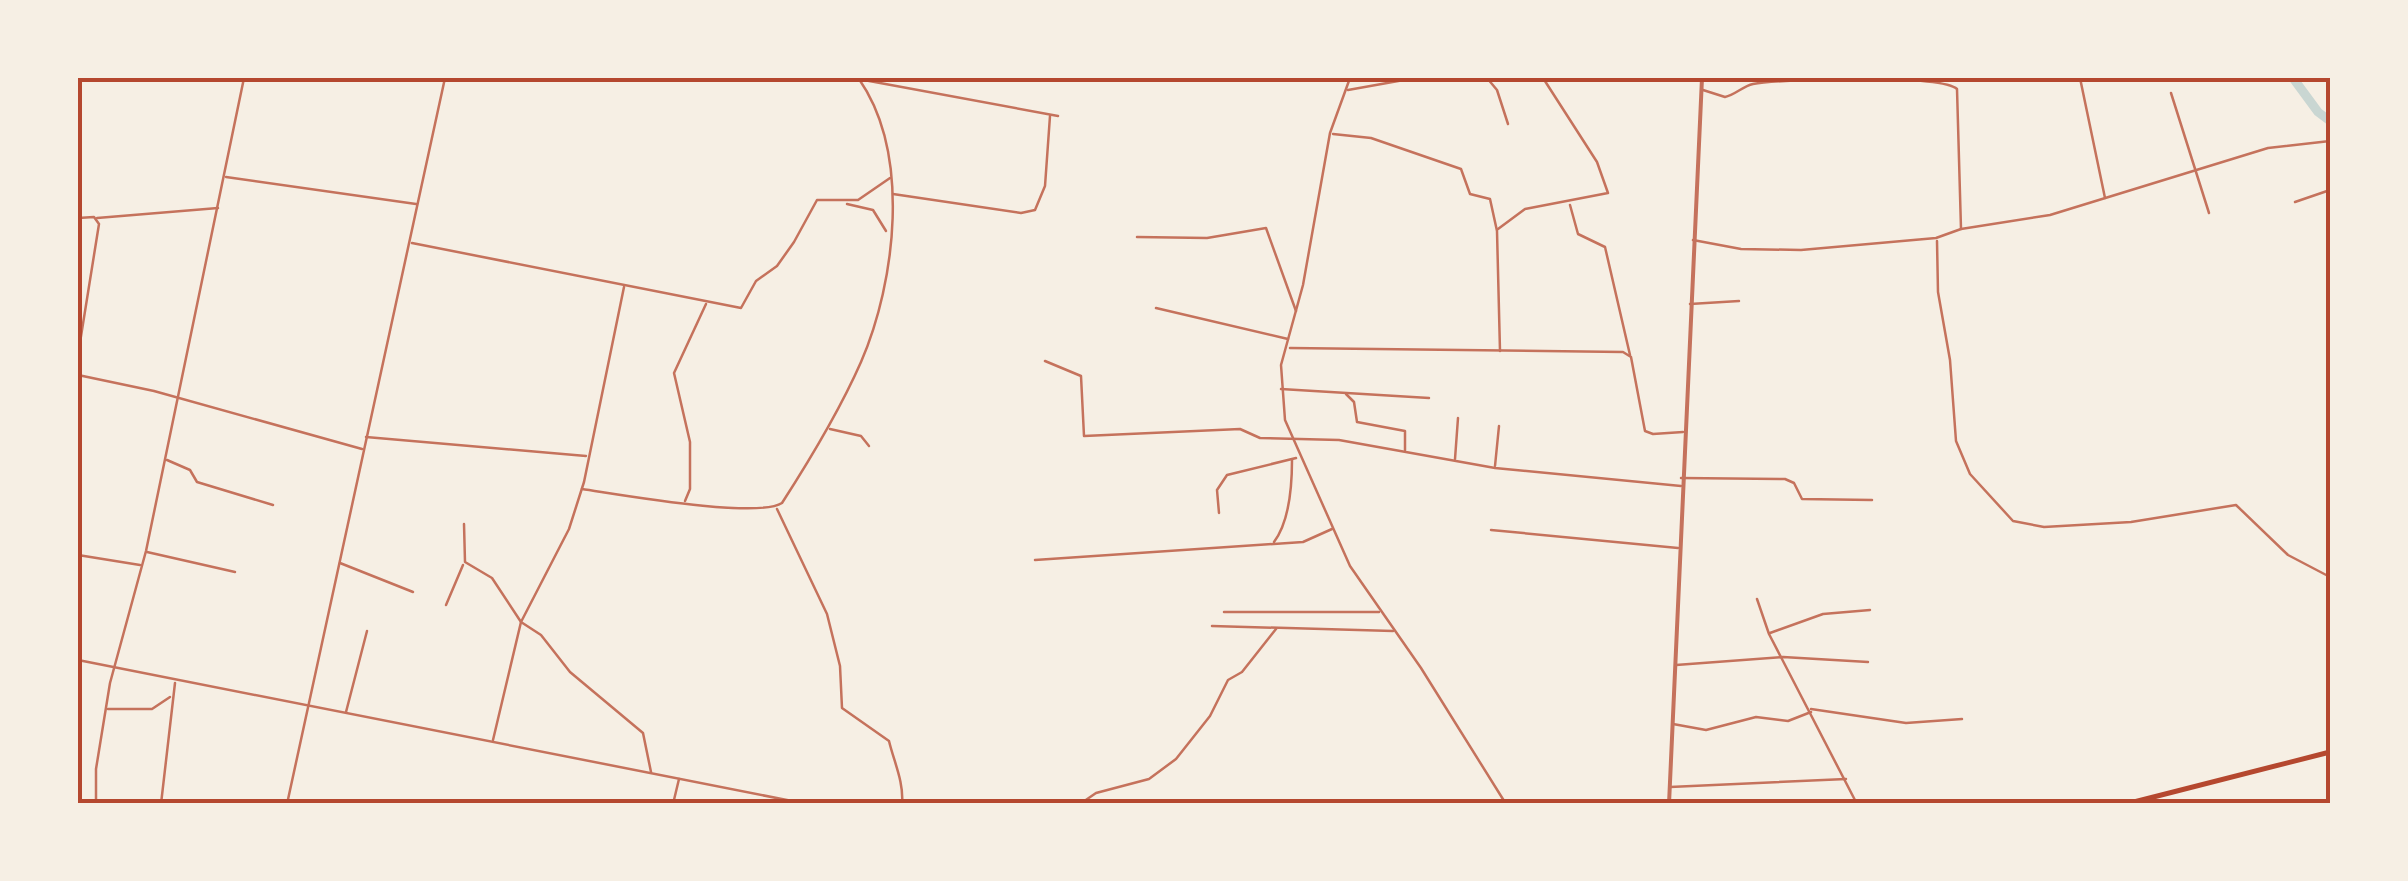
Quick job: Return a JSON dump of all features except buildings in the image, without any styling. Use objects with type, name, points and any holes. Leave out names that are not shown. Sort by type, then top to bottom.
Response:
[{"type":"main road","points":[[2126,804],[2151,801],[2330,752]]},
{"type":"street","points":[[96,804],[96,770],[106,709],[146,551],[244,78]]},
{"type":"street","points":[[288,804],[445,78]]},
{"type":"street","points":[[856,78],[1058,116]]},
{"type":"street","points":[[776,507],[828,429],[866,349],[884,281],[891,176],[880,116],[856,78]]},
{"type":"street","points":[[1350,78],[1330,133],[1280,389],[1290,438],[1295,458],[1350,566],[1506,804]]},
{"type":"street","points":[[1347,90],[1415,78]]},
{"type":"street","points":[[1487,78],[1497,90],[1508,124]]},
{"type":"street","points":[[1497,230],[1524,209],[1604,196],[1608,186],[1543,78]]},
{"type":"street","points":[[1669,804],[1680,486],[1702,78]]},
{"type":"street","points":[[1701,90],[1726,97],[1752,84],[1896,78],[1950,82],[1956,88],[1960,229]]},
{"type":"street","points":[[2080,78],[2105,198]]},
{"type":"street","points":[[2171,93],[2193,173],[2209,213]]},
{"type":"street","points":[[892,194],[1021,213],[1035,210],[1044,186],[1050,116]]},
{"type":"street","points":[[1330,133],[1371,138],[1461,169],[1470,194],[1490,199],[1497,230],[1500,352]]},
{"type":"street","points":[[1693,240],[1741,249],[1800,250],[1936,238],[1960,229],[2023,222],[2268,148],[2330,141]]},
{"type":"street","points":[[224,176],[419,204]]},
{"type":"street","points":[[840,202],[858,200],[891,176]]},
{"type":"street","points":[[2295,202],[2330,190]]},
{"type":"street","points":[[410,243],[624,287],[745,306],[752,285],[778,266],[820,199],[873,210],[888,235]]},
{"type":"street","points":[[1570,202],[1578,234],[1605,247],[1645,430],[1650,434],[1683,432]]},
{"type":"street","points":[[78,218],[220,208]]},
{"type":"street","points":[[78,355],[98,228],[96,218]]},
{"type":"street","points":[[1137,237],[1207,238],[1266,228],[1296,313]]},
{"type":"street","points":[[1936,238],[1938,292],[1950,360],[1956,441],[1970,474],[2013,521],[2044,527],[2131,522],[2236,505],[2288,554],[2330,577]]},
{"type":"street","points":[[492,742],[522,622],[569,529],[582,489],[624,287]]},
{"type":"street","points":[[1690,304],[1739,301]]},
{"type":"street","points":[[684,502],[690,488],[690,442],[674,374],[707,302]]},
{"type":"street","points":[[1156,308],[1225,328],[1289,340]]},
{"type":"street","points":[[1288,348],[1624,352],[1631,356]]},
{"type":"street","points":[[1045,361],[1081,376],[1084,436],[1232,429],[1256,437],[1338,440],[1495,468],[1680,486]]},
{"type":"street","points":[[78,376],[179,398],[364,449]]},
{"type":"street","points":[[1280,389],[1429,398]]},
{"type":"street","points":[[1345,393],[1354,402],[1357,422],[1405,431],[1405,452]]},
{"type":"street","points":[[1455,460],[1458,418]]},
{"type":"street","points":[[1495,468],[1499,426]]},
{"type":"street","points":[[828,429],[861,436],[869,446]]},
{"type":"street","points":[[366,437],[588,457]]},
{"type":"street","points":[[1219,513],[1217,490],[1227,475],[1295,458]]},
{"type":"street","points":[[1273,543],[1282,531],[1282,516],[1292,499],[1295,458]]},
{"type":"street","points":[[166,459],[190,470],[196,482],[273,505]]},
{"type":"street","points":[[1681,478],[1785,479],[1794,483],[1802,499],[1872,500]]},
{"type":"street","points":[[582,489],[684,502],[776,507]]},
{"type":"street","points":[[776,507],[826,614],[840,666],[842,708],[889,741],[892,763],[902,780],[902,804]]},
{"type":"street","points":[[446,604],[465,562],[464,524]]},
{"type":"street","points":[[1035,560],[1311,540],[1333,528]]},
{"type":"street","points":[[1491,530],[1678,548]]},
{"type":"street","points":[[146,551],[235,572]]},
{"type":"street","points":[[78,555],[142,565]]},
{"type":"street","points":[[339,562],[413,592]]},
{"type":"street","points":[[465,562],[492,578],[522,622],[541,636],[570,672],[643,734],[649,746],[650,772]]},
{"type":"street","points":[[1757,599],[1769,634],[1857,804]]},
{"type":"street","points":[[1769,634],[1824,614],[1870,610]]},
{"type":"street","points":[[1224,612],[1380,612]]},
{"type":"street","points":[[1212,626],[1394,631]]},
{"type":"street","points":[[1080,804],[1096,793],[1149,779],[1176,759],[1210,716],[1228,680],[1242,672],[1276,629]]},
{"type":"street","points":[[346,714],[367,631]]},
{"type":"street","points":[[1674,665],[1782,657],[1868,662]]},
{"type":"street","points":[[78,660],[807,804]]},
{"type":"street","points":[[160,804],[175,682]]},
{"type":"street","points":[[106,709],[152,709],[173,694]]},
{"type":"street","points":[[1672,724],[1706,730],[1756,718],[1788,720],[1810,711],[1906,723],[1962,719]]},
{"type":"street","points":[[673,804],[679,778]]},
{"type":"street","points":[[1670,787],[1847,779]]},
{"type":"waterway","points":[[2293,78],[2318,112],[2330,121]]}]
